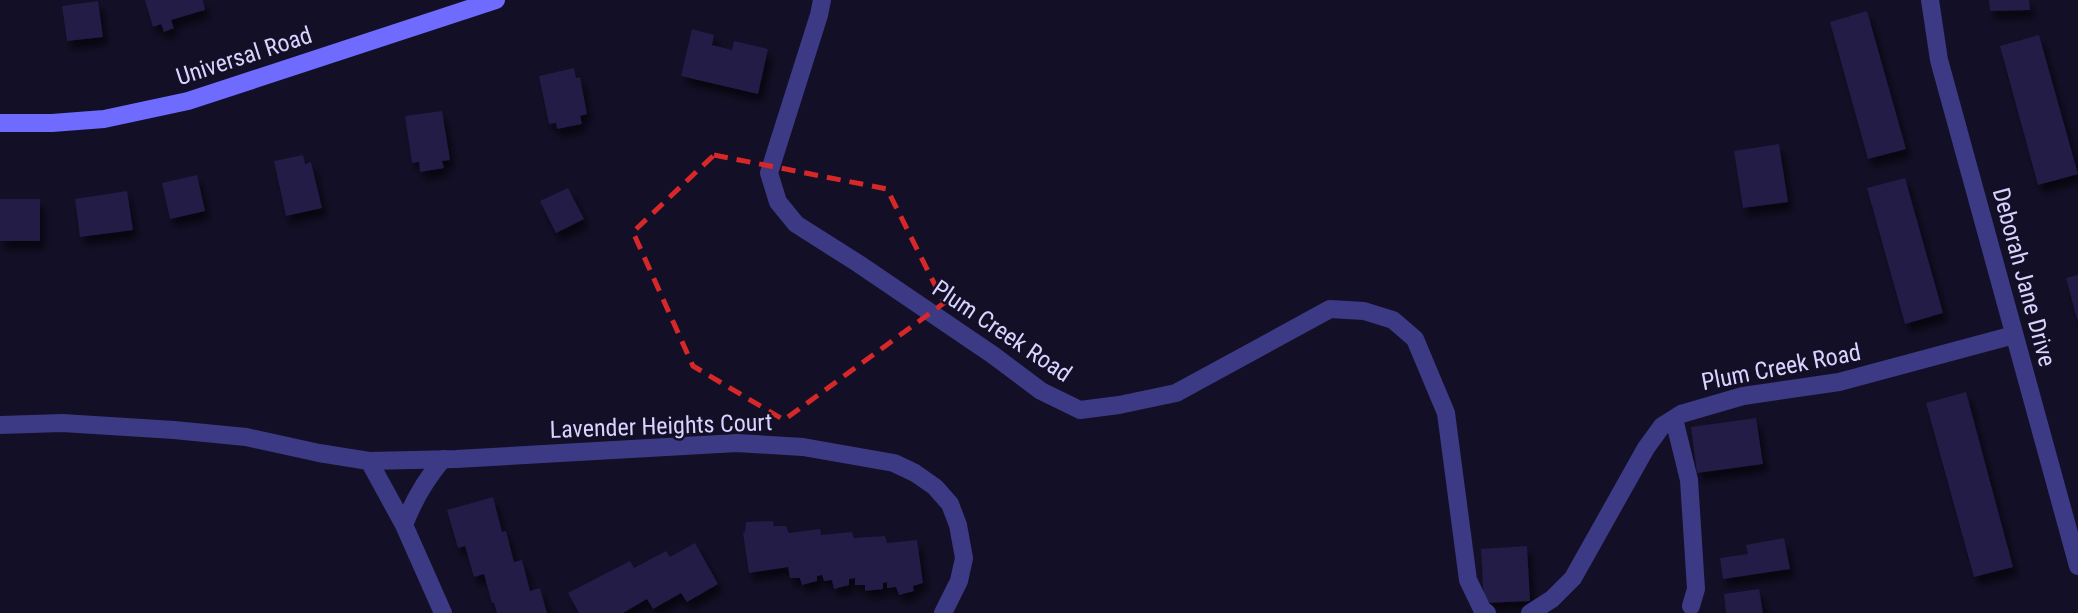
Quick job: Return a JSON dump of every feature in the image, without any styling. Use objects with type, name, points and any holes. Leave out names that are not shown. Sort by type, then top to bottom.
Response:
[{"type":"street","name":"Universal Road","points":[[0,123],[104,119],[188,101],[496,0]]},
{"type":"street","name":"Plum Creek Road","points":[[822,0],[769,173],[778,202],[796,224],[993,355],[1041,391],[1080,410],[1176,393],[1330,309],[1364,311],[1393,320],[1415,339],[1446,413],[1468,580],[1482,609],[1488,613]]},
{"type":"street","name":"Deborah Jane Drive","points":[[1930,0],[1939,60],[2078,566]]},
{"type":"street","name":"Plum Creek Road","points":[[1530,613],[1552,599],[1573,578],[1646,448],[1662,426],[1674,419],[1692,410],[1742,396],[1839,382],[2014,335]]},
{"type":"street","points":[[1674,419],[1689,480],[1696,589],[1691,606]]},
{"type":"street","name":"Lavender Heights Court","points":[[0,425],[62,422],[174,430],[246,438],[369,461],[737,443],[803,447],[894,463],[935,487],[950,505],[958,525],[964,558],[959,581],[943,613]]},
{"type":"street","points":[[404,525],[414,498],[443,459]]},
{"type":"street","points":[[369,461],[404,525],[443,613]]},
{"type":"highlighted area","points":[[714,155],[887,189],[944,303],[784,420],[693,366],[633,232]]},
{"type":"building","points":[[145,0],[203,0],[205,10],[171,20],[174,28],[164,32],[161,24],[153,27]]},
{"type":"building","points":[[1989,0],[2029,0],[2030,10],[1990,11]]},
{"type":"building","points":[[98,1],[103,37],[67,41],[62,6]]},
{"type":"building","points":[[1867,11],[1906,149],[1868,159],[1830,22]]},
{"type":"building","points":[[692,29],[714,35],[712,45],[732,50],[734,41],[768,49],[758,94],[681,76]]},
{"type":"building","points":[[2039,35],[2078,174],[2038,185],[2000,46]]},
{"type":"building","points":[[574,68],[576,78],[580,77],[587,114],[580,116],[582,124],[557,129],[556,123],[549,124],[539,76]]},
{"type":"building","points":[[442,111],[450,160],[442,161],[444,168],[420,172],[419,162],[412,163],[405,116]]},
{"type":"building","points":[[1779,144],[1788,202],[1743,208],[1734,151]]},
{"type":"building","points":[[303,155],[305,164],[311,162],[322,208],[286,216],[274,161]]},
{"type":"building","points":[[197,175],[205,211],[170,219],[162,183]]},
{"type":"building","points":[[1905,178],[1943,313],[1905,324],[1867,188]]},
{"type":"building","points":[[568,188],[584,219],[556,233],[540,201]]},
{"type":"building","points":[[127,191],[133,230],[80,237],[75,199]]},
{"type":"building","points":[[0,199],[40,199],[40,241],[0,241]]},
{"type":"building","points":[[2078,275],[2078,319],[2077,319],[2066,278]]},
{"type":"building","points":[[1966,392],[2013,567],[1974,577],[1926,403]]},
{"type":"building","points":[[1756,418],[1763,464],[1697,473],[1691,427]]},
{"type":"building","points":[[493,497],[502,532],[506,531],[514,562],[522,560],[530,591],[540,588],[547,613],[497,613],[484,574],[474,577],[465,546],[458,548],[447,510]]},
{"type":"building","points":[[773,521],[774,526],[786,526],[789,533],[820,529],[821,535],[852,532],[854,538],[885,536],[887,543],[917,540],[923,583],[913,586],[914,591],[899,595],[896,587],[887,588],[887,582],[883,583],[883,589],[865,591],[865,585],[855,585],[855,578],[849,579],[849,585],[834,589],[832,580],[824,581],[822,575],[817,576],[817,581],[802,585],[800,578],[790,578],[788,567],[749,573],[743,533],[746,522]]},
{"type":"building","points":[[1784,538],[1790,569],[1723,579],[1720,558],[1748,554],[1746,545]]},
{"type":"building","points":[[695,543],[718,584],[687,602],[681,593],[653,609],[647,599],[623,613],[579,613],[568,593],[630,561],[634,568],[666,551],[670,557]]},
{"type":"building","points":[[1527,546],[1530,601],[1484,603],[1481,549]]},
{"type":"building","points":[[1759,589],[1763,613],[1726,613],[1724,594]]}]
